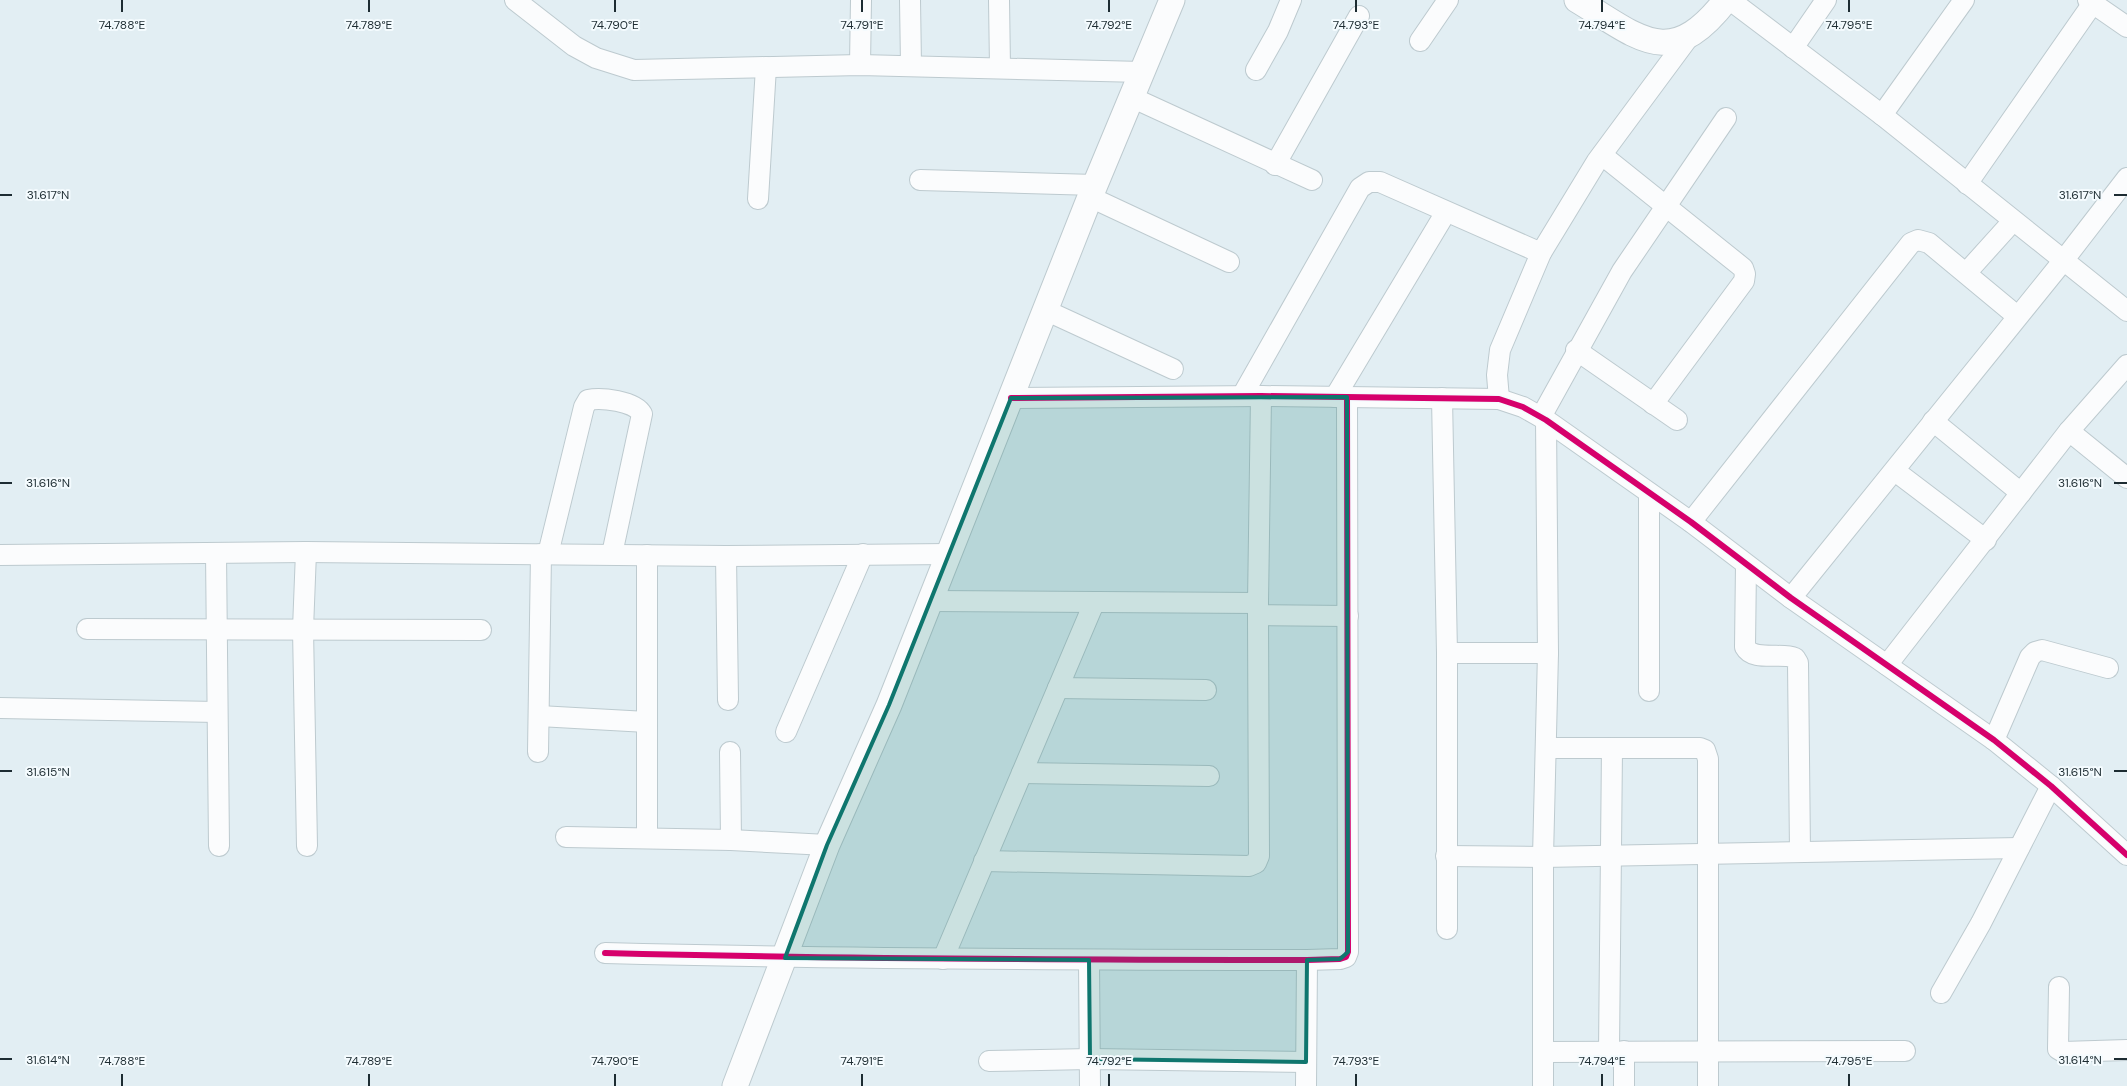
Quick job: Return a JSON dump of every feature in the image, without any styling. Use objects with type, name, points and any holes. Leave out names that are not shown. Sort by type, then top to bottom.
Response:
[{"type":"street","points":[[515,0],[574,46],[596,58],[634,70],[911,65],[1142,72]]},
{"type":"street","points":[[860,65],[861,0]]},
{"type":"street","points":[[910,0],[911,65]]},
{"type":"street","points":[[999,0],[1000,67]]},
{"type":"street","points":[[735,1086],[827,845],[889,705],[1045,310],[1172,0]]},
{"type":"street","points":[[1256,70],[1278,31],[1291,0]]},
{"type":"street","points":[[1420,41],[1448,0]]},
{"type":"street","points":[[1577,0],[1645,40],[1665,43],[1688,38]]},
{"type":"street","points":[[1499,399],[1497,374],[1500,350],[1541,253],[1602,155],[1688,38],[1711,19],[1726,0]]},
{"type":"street","points":[[1730,0],[1882,115],[2013,222],[2127,311]]},
{"type":"street","points":[[1793,48],[1826,0]]},
{"type":"street","points":[[1882,115],[1964,0]]},
{"type":"street","points":[[1967,184],[2090,2],[2127,27]]},
{"type":"street","points":[[1275,165],[1360,16]]},
{"type":"street","points":[[758,199],[766,67]]},
{"type":"street","points":[[1131,97],[1275,165],[1312,180]]},
{"type":"street","points":[[1543,1086],[1543,857],[1548,653],[1543,419],[1576,350],[1622,271],[1664,205],[1726,118]]},
{"type":"street","points":[[1602,155],[1743,268],[1745,274],[1744,281],[1653,404]]},
{"type":"street","points":[[1791,598],[2063,261],[2127,178]]},
{"type":"street","points":[[920,180],[1093,191],[1229,262]]},
{"type":"street","points":[[984,861],[1249,866],[1256,863],[1259,856],[1258,609],[1251,396],[1360,188],[1369,182],[1380,182],[1541,253]]},
{"type":"street","points":[[605,953],[785,958],[1089,960],[1307,960],[1340,959],[1346,956],[1348,952],[1348,616],[1341,397],[1446,212]]},
{"type":"street","points":[[1967,272],[2013,222]]},
{"type":"street","points":[[1690,522],[1911,243],[1918,240],[1928,242],[1967,272],[2017,316]]},
{"type":"street","points":[[1045,310],[1174,369]]},
{"type":"street","points":[[1576,350],[1678,420]]},
{"type":"street","points":[[1887,665],[2069,431],[2127,365]]},
{"type":"street","points":[[1011,398],[1251,396],[1499,399],[1522,407],[1543,419],[1649,493],[1791,598],[1994,740],[2051,786],[2127,855]]},
{"type":"street","points":[[1442,398],[1447,653],[1447,930]]},
{"type":"street","points":[[538,752],[545,554],[584,406],[588,400],[595,399],[633,406],[639,408],[642,414],[612,554]]},
{"type":"street","points":[[1933,421],[2021,493]]},
{"type":"street","points":[[2069,431],[2127,478]]},
{"type":"street","points":[[1895,471],[1986,540]]},
{"type":"street","points":[[1649,493],[1649,691]]},
{"type":"street","points":[[0,556],[306,552],[726,556],[949,554]]},
{"type":"street","points":[[306,552],[303,629],[307,846]]},
{"type":"street","points":[[216,553],[219,846]]},
{"type":"street","points":[[786,732],[863,554]]},
{"type":"street","points":[[647,555],[647,838]]},
{"type":"street","points":[[726,556],[728,700]]},
{"type":"street","points":[[1746,565],[1745,647],[1748,652],[1754,655],[1789,655],[1795,658],[1798,663],[1800,852]]},
{"type":"street","points":[[929,601],[1094,603],[1258,609],[1348,616]]},
{"type":"street","points":[[943,958],[1094,603]]},
{"type":"street","points":[[87,629],[481,630]]},
{"type":"street","points":[[1994,740],[2030,657],[2035,652],[2042,650],[2108,668]]},
{"type":"street","points":[[1447,653],[1548,653]]},
{"type":"street","points":[[1058,688],[1206,690]]},
{"type":"street","points":[[0,708],[217,712]]},
{"type":"street","points":[[539,716],[647,722]]},
{"type":"street","points":[[1547,748],[1700,748],[1705,750],[1708,758],[1708,1086]]},
{"type":"street","points":[[1612,748],[1616,1051],[1624,1086]]},
{"type":"street","points":[[730,752],[731,840]]},
{"type":"street","points":[[1022,773],[1210,776]]},
{"type":"street","points":[[1941,993],[1981,923],[2051,786]]},
{"type":"street","points":[[566,838],[731,840],[827,845]]},
{"type":"street","points":[[1446,856],[1543,857],[2019,848]]},
{"type":"street","points":[[1089,960],[1090,1086]]},
{"type":"street","points":[[1306,1086],[1307,960]]},
{"type":"street","points":[[2059,987],[2058,1049],[2064,1052],[2127,1050]]},
{"type":"street","points":[[1543,1052],[1905,1051]]},
{"type":"street","points":[[989,1061],[1090,1059],[1306,1062]]},
{"type":"highlighted area","points":[[1347,397],[1348,952],[1340,959],[1307,960],[1306,1062],[1090,1059],[1089,960],[785,958],[827,845],[889,705],[1011,398]]},
{"type":"cycle path","points":[[1011,398],[1261,396],[1499,399],[1523,407],[1546,420],[1691,522],[1791,598],[1994,740],[2051,786],[2127,855]]},
{"type":"cycle path","points":[[605,953],[780,957],[1044,959],[1307,960],[1340,959],[1346,957],[1348,952],[1347,397]]}]
